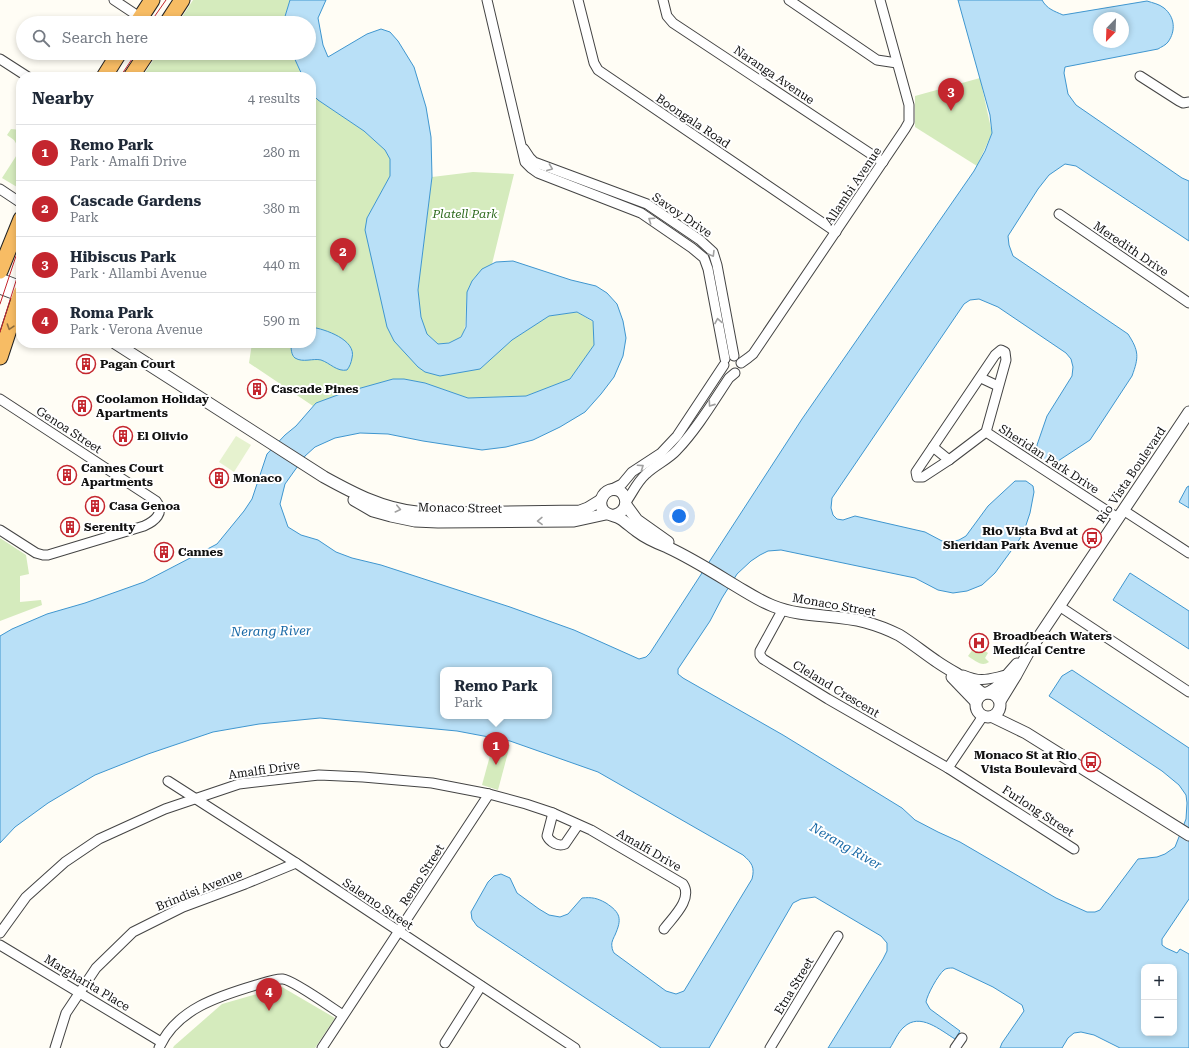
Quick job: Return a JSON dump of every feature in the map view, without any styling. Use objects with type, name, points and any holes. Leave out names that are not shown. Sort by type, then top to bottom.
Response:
[{"type":"highway","points":[[142,16],[152,0]]},
{"type":"highway","points":[[172,16],[182,0]]},
{"type":"highway","points":[[107,72],[115,60]]},
{"type":"highway","points":[[134,72],[142,60]]},
{"type":"highway","points":[[0,271],[16,231]]},
{"type":"highway","points":[[0,357],[16,308]]},
{"type":"street","points":[[114,0],[134,16]]},
{"type":"street","name":"Savoy Drive","points":[[487,0],[525,162],[538,173],[641,213],[704,258],[731,361]]},
{"type":"street","name":"Boongala Road","points":[[578,0],[594,63],[598,70],[836,232]]},
{"type":"street","name":"Naranga Avenue","points":[[663,0],[667,16],[673,23],[883,162]]},
{"type":"street","points":[[789,0],[877,60],[898,63]]},
{"type":"street","name":"Allambi Avenue","points":[[731,361],[748,358],[753,354],[909,122],[910,105],[880,0]]},
{"type":"street","points":[[0,59],[20,72]]},
{"type":"street","points":[[1140,76],[1179,101],[1183,103],[1189,102]]},
{"type":"street","points":[[0,189],[16,200]]},
{"type":"street","name":"Meredith Drive","points":[[1059,214],[1189,303]]},
{"type":"street","points":[[0,279],[16,290]]},
{"type":"street","points":[[0,288],[16,292]]},
{"type":"street","name":"Monaco Street","points":[[122,348],[308,466],[352,500],[373,510],[391,516],[415,521],[438,522],[560,516],[588,508],[601,500]]},
{"type":"street","name":"Sheridan Park Drive","points":[[1004,350],[1006,352],[1006,360],[998,386],[986,432],[949,460],[923,477],[917,477],[916,472],[998,352],[1004,350]]},
{"type":"street","points":[[731,361],[727,371],[735,373]]},
{"type":"street","points":[[731,361],[740,368],[729,378],[688,439],[669,458],[642,478],[633,489],[624,510],[620,514],[611,514],[603,510],[601,500],[606,492],[622,484],[632,472],[661,453],[670,445],[731,361]]},
{"type":"street","points":[[981,378],[998,386]]},
{"type":"street","name":"Genoa Street","points":[[0,399],[156,501],[160,506],[160,510],[156,518],[144,526],[48,555],[36,553],[0,530]]},
{"type":"street","name":"Rio Vista Boulevard","points":[[948,768],[994,711],[1028,653],[1189,413]]},
{"type":"street","name":"Sheridan Park Drive","points":[[986,432],[1121,514],[1189,553]]},
{"type":"street","points":[[933,447],[949,460]]},
{"type":"street","points":[[610,490],[615,490],[623,494],[626,503]]},
{"type":"street","name":"Monaco Street","points":[[626,503],[637,520],[677,548],[682,554]]},
{"type":"street","name":"Monaco Street","points":[[560,516],[574,521],[611,514],[622,520],[646,538],[682,554],[762,601],[798,613],[864,622],[875,625],[899,636],[983,696]]},
{"type":"street","points":[[762,601],[773,612],[775,622]]},
{"type":"street","points":[[1059,606],[1189,692]]},
{"type":"street","name":"Cleland Crescent","points":[[784,609],[775,622],[760,651],[760,655],[763,659],[828,699],[948,768]]},
{"type":"street","name":"Rio Vista Boulevard","points":[[983,696],[996,688],[1028,653]]},
{"type":"street","name":"Monaco Street","points":[[937,662],[958,675],[983,696]]},
{"type":"street","points":[[958,675],[960,674],[980,681],[1007,675]]},
{"type":"street","points":[[994,711],[998,697],[993,694],[983,696],[977,710],[994,711],[1026,733],[1189,835]]},
{"type":"street","name":"Furlong Street","points":[[948,768],[1074,849]]},
{"type":"street","name":"Amalfi Drive","points":[[0,933],[26,897],[65,862],[99,838],[164,809],[239,784],[319,775],[432,783],[489,794],[552,813],[590,830],[683,884],[686,889],[684,901],[664,929]]},
{"type":"street","name":"Salerno Street","points":[[168,780],[575,1048]]},
{"type":"street","name":"Remo Street","points":[[322,1048],[489,794]]},
{"type":"street","points":[[552,813],[546,836],[555,844],[565,844],[578,825]]},
{"type":"street","name":"Brindisi Avenue","points":[[55,1048],[66,1013],[79,993],[96,968],[133,932],[183,907],[296,863]]},
{"type":"street","name":"Etna Street","points":[[770,1048],[838,936]]},
{"type":"street","name":"Margharita Place","points":[[0,945],[160,1045]]},
{"type":"street","points":[[160,1045],[173,1027],[189,1012],[209,1001],[239,990],[283,979],[293,983],[343,1015]]},
{"type":"street","points":[[445,1043],[481,986]]},
{"type":"street","points":[[955,1048],[962,1038]]},
{"type":"green space","points":[[193,0],[290,0],[285,16],[183,16]]},
{"type":"green space","points":[[153,60],[295,60],[301,72],[145,72]]},
{"type":"green space","points":[[980,78],[992,133],[977,166],[915,127],[915,96]]},
{"type":"green space","points":[[316,98],[364,131],[385,150],[390,159],[390,176],[367,218],[387,327],[480,369],[512,340],[549,316],[577,312],[593,322],[594,345],[570,379],[526,396],[468,398],[425,383],[404,379],[393,379],[343,393],[316,403],[313,406],[249,363],[251,348],[316,348]]},
{"type":"green space","points":[[11,129],[16,130],[16,143],[14,140],[7,135]]},
{"type":"green space","points":[[16,156],[16,186],[2,178]]},
{"type":"green space","name":"Platell Park","points":[[473,172],[514,174],[492,264],[474,278],[467,292],[466,320],[463,332],[460,337],[455,340],[448,343],[438,344],[426,334],[421,317],[418,290],[432,177]]},
{"type":"green space","points":[[236,436],[251,445],[234,472],[219,462]]},
{"type":"green space","points":[[0,538],[26,555],[29,574],[20,576],[20,602],[41,600],[42,605],[0,621]]},
{"type":"green space","points":[[976,645],[988,653],[985,658],[989,662],[981,664],[968,656]]},
{"type":"green space","points":[[494,741],[510,745],[498,790],[482,785]]},
{"type":"green space","points":[[282,987],[335,1018],[315,1048],[173,1048],[222,1004]]},
{"type":"water","name":"Nerang River","points":[[290,0],[326,0],[318,18],[323,45],[328,57],[367,34],[381,29],[390,32],[398,41],[414,67],[426,107],[431,137],[432,177],[418,290],[421,317],[427,334],[438,344],[449,343],[461,337],[466,327],[467,292],[472,281],[482,269],[496,262],[513,261],[571,280],[596,286],[607,293],[617,304],[623,321],[626,338],[623,356],[614,377],[585,412],[560,427],[533,440],[506,447],[482,450],[388,434],[360,433],[335,438],[315,447],[305,456],[285,484],[280,504],[288,527],[301,535],[318,540],[336,552],[510,607],[574,630],[639,659],[646,657],[650,653],[802,419],[974,171],[985,151],[992,133],[990,115],[958,0],[1042,0],[1048,8],[1063,15],[1147,1],[1164,8],[1168,12],[1173,24],[1171,38],[1167,43],[1158,49],[1065,67],[1064,73],[1068,94],[1076,105],[1182,178],[1189,181],[1189,241],[1076,166],[1065,164],[1049,175],[1038,189],[1008,236],[1009,245],[1013,256],[1128,334],[1134,345],[1137,359],[1132,376],[1090,440],[1058,461],[1049,463],[1043,459],[1038,452],[1037,445],[1047,416],[1072,376],[1073,367],[1071,359],[1066,353],[998,307],[979,299],[970,300],[964,304],[832,498],[831,508],[833,515],[837,519],[843,520],[855,516],[925,532],[942,541],[951,542],[966,536],[988,506],[1015,481],[1026,481],[1033,486],[1034,492],[1030,513],[1024,531],[995,573],[982,585],[967,591],[953,593],[938,590],[915,578],[781,550],[768,551],[751,561],[737,574],[710,621],[678,669],[678,674],[783,735],[902,808],[915,820],[960,842],[1056,898],[1087,912],[1095,912],[1100,910],[1138,859],[1157,857],[1165,854],[1175,847],[1186,819],[1186,795],[1179,785],[1162,771],[1049,696],[1062,676],[1072,670],[1189,748],[1189,899],[1162,939],[1162,945],[1177,953],[1180,949],[1189,954],[1189,1048],[1120,1048],[1094,1035],[1081,1032],[1074,1033],[1068,1038],[1062,1048],[1000,1048],[1024,1011],[1022,1005],[993,987],[953,968],[948,968],[944,970],[936,980],[926,1002],[930,1009],[960,1031],[955,1039],[930,1024],[917,1021],[910,1023],[902,1029],[890,1048],[828,1048],[883,959],[887,951],[887,943],[881,936],[815,897],[801,899],[793,903],[709,1048],[661,1048],[477,926],[472,919],[471,912],[488,882],[494,876],[501,874],[510,878],[517,893],[549,915],[560,917],[568,914],[582,898],[600,900],[615,910],[619,917],[619,925],[612,944],[614,953],[666,991],[676,994],[684,991],[752,879],[753,868],[751,863],[743,855],[598,772],[510,741],[457,731],[320,718],[259,724],[213,732],[148,754],[95,775],[48,803],[15,827],[0,843],[0,636],[12,629],[47,614],[85,603],[144,582],[217,544],[252,499],[267,454],[296,426],[316,403],[343,393],[393,379],[404,379],[425,383],[468,398],[526,396],[570,379],[594,345],[593,321],[577,312],[549,316],[512,340],[480,369],[440,376],[425,372],[418,367],[394,341],[387,327],[365,230],[367,218],[390,176],[390,159],[385,150],[364,131],[316,98],[316,72],[301,72],[295,60],[316,60],[316,16],[285,16]]},
{"type":"water","points":[[316,328],[339,336],[350,346],[352,358],[347,370],[340,370],[321,360],[301,360],[295,358],[292,348],[316,348]]},
{"type":"water","points":[[1189,486],[1189,508],[1179,502]]},
{"type":"water","points":[[1130,573],[1189,611],[1189,649],[1113,600]]},
{"type":"tram line","points":[[155,16],[166,0]]},
{"type":"tram line","points":[[123,72],[131,60]]},
{"type":"tram line","points":[[0,304],[16,256]]},
{"type":"tram line","points":[[0,332],[16,281]]},
{"type":"place","name":"Hibiscus Park","points":[[951,111]]},
{"type":"place","name":"Cascade Gardens","points":[[343,271]]},
{"type":"place","name":"Pagan Court","points":[[86,364]]},
{"type":"place","name":"Cascade Pines","points":[[257,389]]},
{"type":"place","name":"Coolamon Holiday Apartments","points":[[82,406]]},
{"type":"place","name":"El Olivio","points":[[123,436]]},
{"type":"place","name":"Cannes Court Apartments","points":[[67,475]]},
{"type":"place","name":"Monaco","points":[[219,478]]},
{"type":"place","name":"Casa Genoa","points":[[95,506]]},
{"type":"place","name":"Serenity","points":[[70,527]]},
{"type":"place","name":"Rio Vista Bvd at Sheridan Park Avenue","points":[[1092,538]]},
{"type":"place","name":"Cannes","points":[[164,552]]},
{"type":"place","name":"Broadbeach Waters Medical Centre","points":[[979,643]]},
{"type":"place","name":"Monaco St at Rio Vista Boulevard","points":[[1091,762]]},
{"type":"place","name":"Remo Park","points":[[496,765]]},
{"type":"place","name":"Roma Park","points":[[269,1011]]}]
